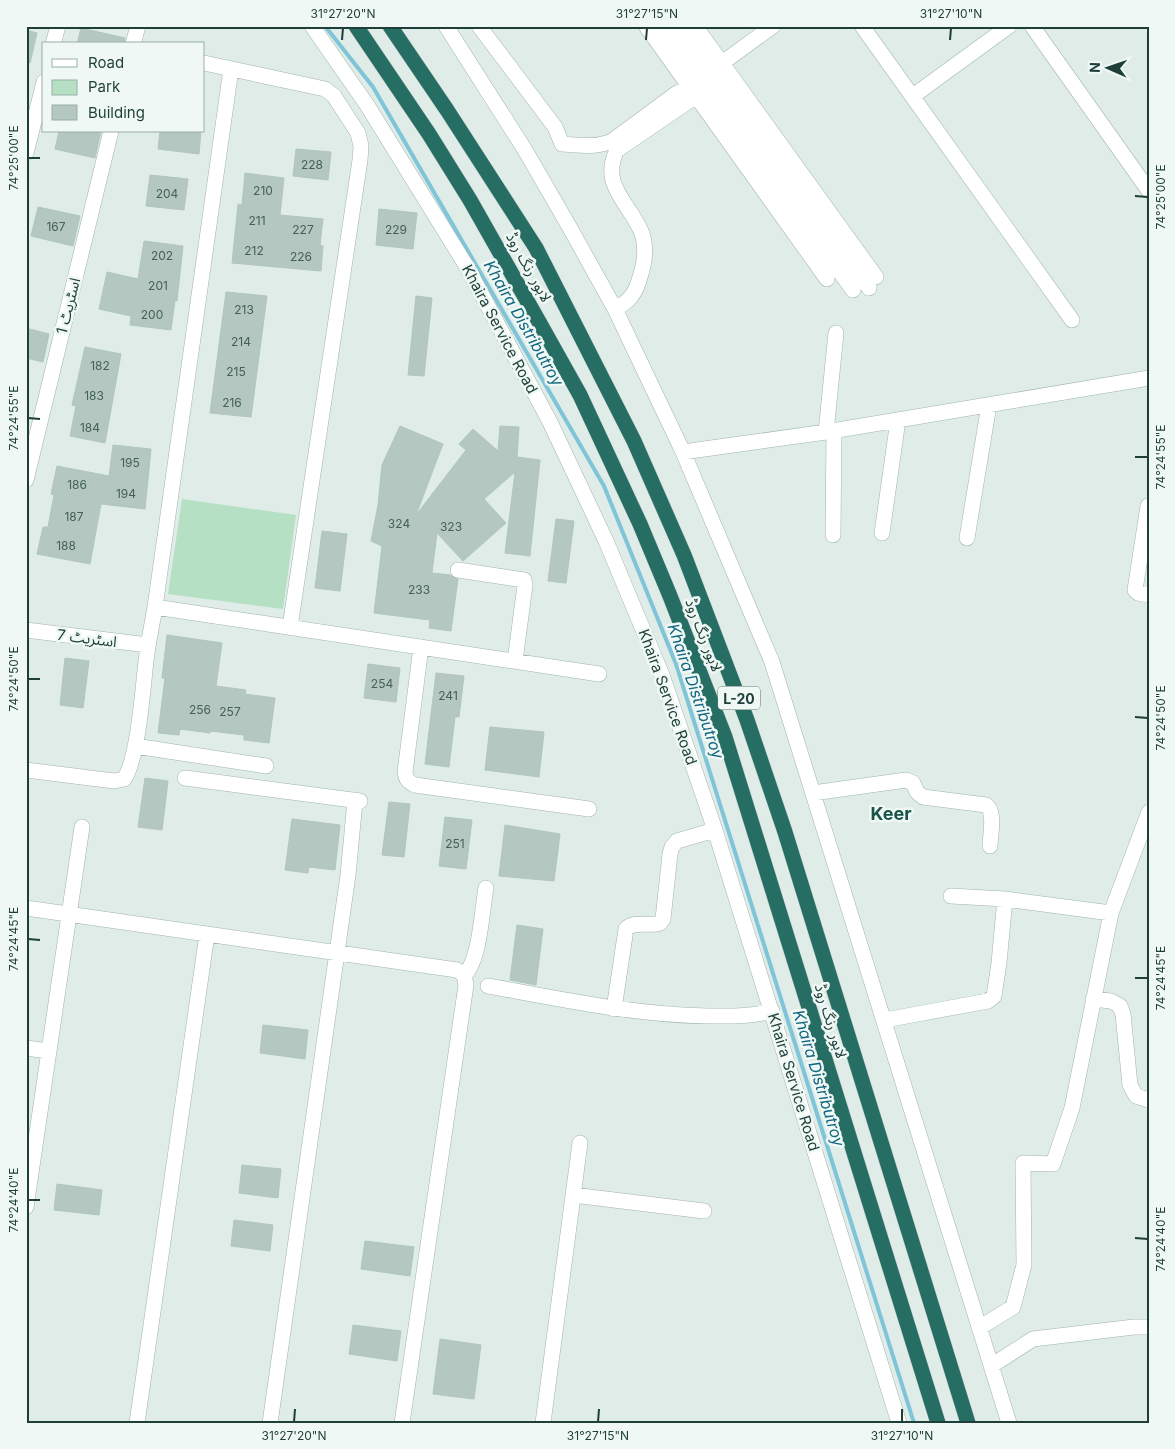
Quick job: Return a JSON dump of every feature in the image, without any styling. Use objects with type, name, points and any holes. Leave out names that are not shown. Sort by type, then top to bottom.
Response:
[{"type":"highway","name":"لاہور رنگ روڈ","points":[[356,26],[429,134],[470,200],[557,353],[580,395],[611,461],[670,596],[725,737],[938,1423]]},
{"type":"highway","name":"لاہور رنگ روڈ","points":[[390,26],[448,110],[536,248],[634,441],[684,555],[747,720],[782,823],[968,1423]]},
{"type":"street","points":[[54,42],[58,26]]},
{"type":"street","points":[[134,42],[138,26]]},
{"type":"street","name":"Khaira Service Road","points":[[312,26],[367,105],[462,259],[550,422],[606,541],[662,675],[715,830],[899,1423]]},
{"type":"street","points":[[446,26],[525,150],[614,309],[683,452],[772,662],[1009,1423]]},
{"type":"street","points":[[479,26],[555,127],[562,144],[590,146],[603,145],[612,141],[677,93],[707,75],[773,26]]},
{"type":"street","points":[[646,26],[707,75],[853,290]]},
{"type":"street","points":[[661,26],[707,75],[873,282]]},
{"type":"street","points":[[679,26],[827,279]]},
{"type":"street","points":[[695,26],[707,75]]},
{"type":"street","points":[[862,26],[1072,320]]},
{"type":"street","points":[[913,96],[1009,26]]},
{"type":"street","points":[[1032,26],[1149,191]]},
{"type":"street","points":[[205,63],[325,89],[334,96],[360,139],[358,170],[290,627]]},
{"type":"street","points":[[26,770],[118,781],[124,779],[128,773],[135,746],[231,69]]},
{"type":"street","points":[[614,309],[624,304],[638,285],[645,255],[641,232],[613,184],[610,172],[612,161],[617,150],[688,100],[707,75]]},
{"type":"street","points":[[26,153],[42,90]]},
{"type":"street","name":"اسٹریٹ 1","points":[[26,480],[111,132]]},
{"type":"street","points":[[833,535],[830,432],[836,333]]},
{"type":"street","points":[[683,452],[830,432],[1149,378]]},
{"type":"street","points":[[967,538],[989,405]]},
{"type":"street","points":[[882,534],[898,420]]},
{"type":"street","points":[[1148,506],[1135,590],[1138,593],[1149,595]]},
{"type":"street","points":[[458,570],[524,580],[525,585],[515,661]]},
{"type":"street","points":[[155,607],[599,674]]},
{"type":"street","name":"اسٹریٹ 7","points":[[26,630],[148,645]]},
{"type":"street","points":[[421,647],[405,772],[405,776],[410,783],[588,809]]},
{"type":"street","points":[[135,746],[266,766]]},
{"type":"street","points":[[185,778],[358,801],[270,1423]]},
{"type":"street","points":[[813,793],[906,780],[913,783],[916,792],[923,797],[990,807],[992,813],[990,846]]},
{"type":"street","points":[[979,1328],[1013,1307],[1024,1265],[1024,1163],[1053,1164],[1072,1108],[1111,913],[1149,812]]},
{"type":"street","points":[[26,1207],[82,827]]},
{"type":"street","points":[[614,1009],[626,929],[634,924],[660,924],[663,919],[672,847],[677,841],[715,830]]},
{"type":"street","points":[[464,975],[471,968],[476,956],[486,888]]},
{"type":"street","points":[[951,896],[1005,899],[1111,913]]},
{"type":"street","points":[[885,1020],[988,1002],[994,996],[1005,899]]},
{"type":"street","points":[[26,908],[458,970],[464,975],[466,985],[402,1423]]},
{"type":"street","points":[[137,1423],[207,934]]},
{"type":"street","points":[[488,986],[614,1009],[677,1016],[751,1016],[772,1011]]},
{"type":"street","points":[[1093,999],[1110,1001],[1120,1006],[1123,1014],[1130,1085],[1136,1096],[1149,1100]]},
{"type":"street","points":[[26,1048],[48,1051]]},
{"type":"street","points":[[543,1423],[580,1143]]},
{"type":"street","points":[[573,1195],[704,1211]]},
{"type":"street","points":[[991,1366],[1033,1339],[1134,1327],[1149,1327]]},
{"type":"green space","points":[[182,499],[296,515],[283,609],[168,594]]},
{"type":"building","points":[[81,28],[125,38],[124,42],[78,42]]},
{"type":"building","points":[[26,30],[37,33],[30,63],[26,62]]},
{"type":"building","points":[[59,132],[101,132],[95,158],[55,149]]},
{"type":"building","points":[[160,132],[201,132],[199,154],[158,149]]},
{"type":"building","points":[[296,149],[331,152],[328,180],[293,176]]},
{"type":"building","points":[[245,173],[284,178],[280,215],[323,219],[320,245],[323,246],[321,271],[232,263],[238,204],[242,205]]},
{"type":"building","points":[[150,175],[188,179],[184,210],[146,206]]},
{"type":"building","points":[[38,207],[80,216],[73,246],[31,236]]},
{"type":"building","points":[[379,209],[417,213],[413,249],[376,245]]},
{"type":"building","points":[[144,241],[183,246],[177,301],[175,300],[171,330],[130,325],[131,316],[99,309],[107,272],[138,279]]},
{"type":"building","points":[[226,292],[267,296],[251,417],[210,413]]},
{"type":"building","points":[[416,296],[432,298],[424,376],[408,375]]},
{"type":"building","points":[[26,328],[49,334],[43,362],[26,358]]},
{"type":"building","points":[[85,347],[121,354],[105,443],[70,436],[76,406],[72,405]]},
{"type":"building","points":[[400,426],[443,444],[416,515],[466,450],[459,444],[473,429],[498,451],[500,426],[519,427],[517,457],[540,460],[530,556],[505,553],[515,472],[484,499],[506,523],[463,561],[437,533],[432,573],[450,575],[458,579],[451,631],[429,628],[430,620],[374,613],[382,546],[371,541],[378,505],[382,465]]},
{"type":"building","points":[[113,445],[151,449],[145,509],[101,504],[90,564],[37,554],[43,527],[48,527],[54,495],[51,494],[57,466],[109,476]]},
{"type":"building","points":[[556,519],[574,521],[566,583],[548,581]]},
{"type":"building","points":[[322,531],[347,534],[340,591],[315,588]]},
{"type":"building","points":[[167,635],[222,643],[216,686],[246,690],[245,694],[275,698],[269,743],[244,740],[244,735],[210,731],[210,733],[180,729],[179,735],[158,733],[165,678],[162,678]]},
{"type":"building","points":[[65,658],[89,661],[83,708],[60,705]]},
{"type":"building","points":[[368,664],[400,668],[396,702],[364,698]]},
{"type":"building","points":[[436,673],[464,676],[459,717],[455,717],[449,767],[425,764]]},
{"type":"building","points":[[490,727],[544,732],[539,777],[485,770]]},
{"type":"building","points":[[145,778],[168,781],[162,830],[138,827]]},
{"type":"building","points":[[389,802],[410,804],[404,857],[382,855]]},
{"type":"building","points":[[445,817],[472,820],[466,869],[439,866]]},
{"type":"building","points":[[292,819],[340,825],[335,870],[309,867],[308,873],[285,870]]},
{"type":"building","points":[[505,825],[560,834],[554,881],[499,876]]},
{"type":"building","points":[[517,925],[543,929],[536,985],[510,980]]},
{"type":"building","points":[[263,1025],[308,1030],[305,1059],[260,1053]]},
{"type":"building","points":[[242,1165],[281,1169],[278,1198],[239,1193]]},
{"type":"building","points":[[57,1184],[102,1190],[99,1215],[54,1210]]},
{"type":"building","points":[[234,1220],[273,1225],[270,1251],[231,1246]]},
{"type":"building","points":[[365,1241],[414,1247],[410,1276],[361,1269]]},
{"type":"building","points":[[353,1325],[401,1331],[397,1361],[349,1354]]},
{"type":"building","points":[[440,1339],[481,1345],[474,1399],[433,1394]]},
{"type":"waterway","name":"Khaira Distributroy","points":[[325,26],[373,87],[604,486],[676,664],[914,1423]]},
{"type":"district","name":"Keer","points":[[891,813]]}]
